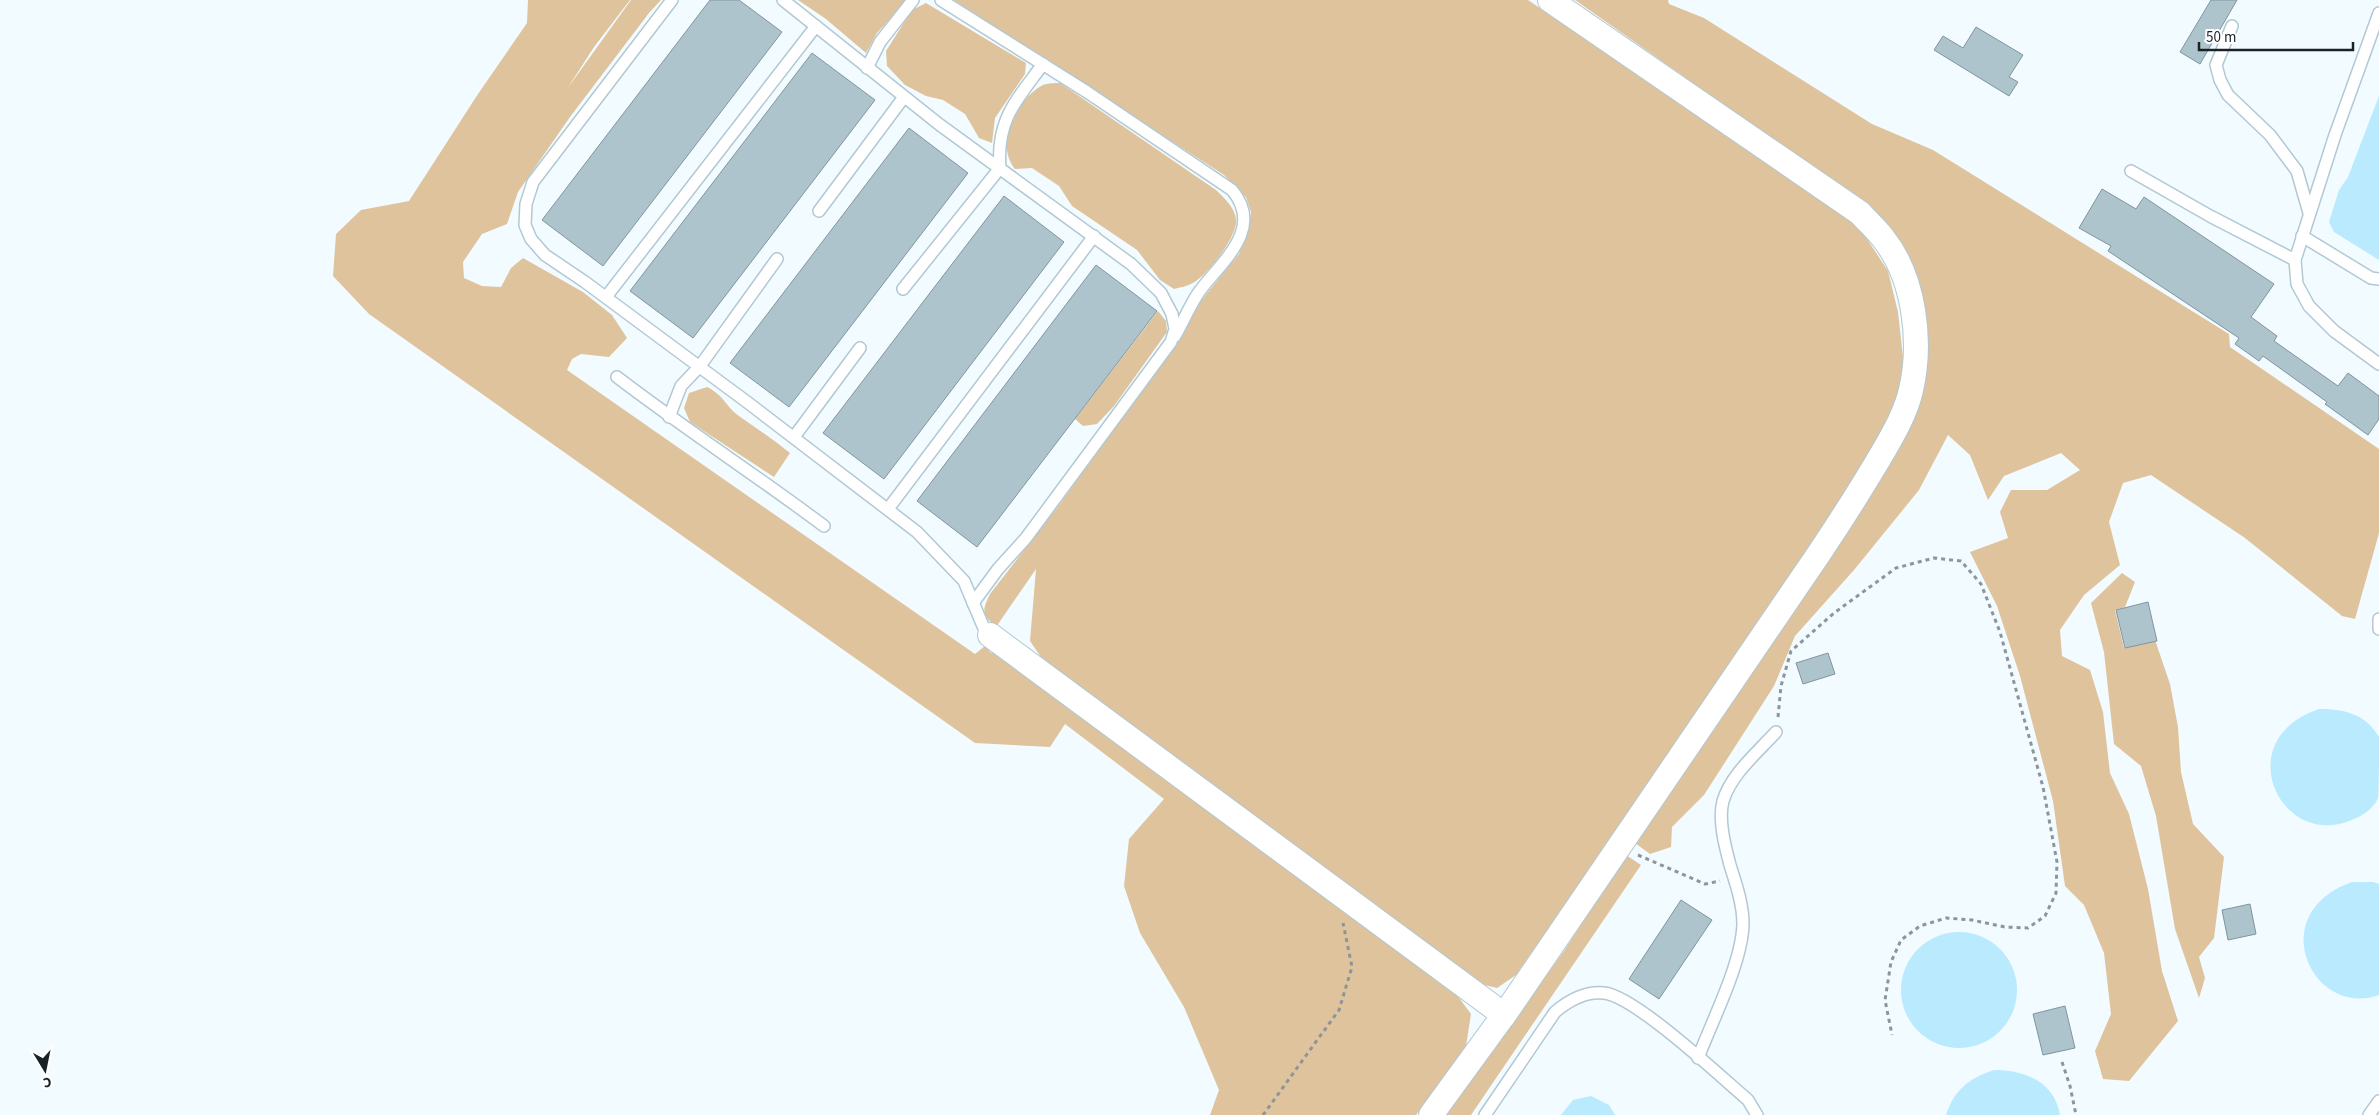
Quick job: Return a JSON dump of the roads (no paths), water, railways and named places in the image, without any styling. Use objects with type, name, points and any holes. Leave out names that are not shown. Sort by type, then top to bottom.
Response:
[{"type":"street","points":[[1431,1115],[1504,1015],[1865,484],[1893,434],[1911,391],[1916,356],[1915,324],[1901,269],[1884,239],[1860,213],[1550,0]]},
{"type":"street","points":[[990,635],[1335,892],[1504,1015]]},
{"type":"lane","points":[[672,0],[533,182],[526,204],[525,225],[531,239],[545,255],[700,366],[917,532],[964,581],[983,626],[990,635]]},
{"type":"lane","points":[[783,0],[904,97],[1131,264],[1161,293],[1172,314],[1174,328],[1171,342]]},
{"type":"lane","points":[[867,68],[880,42],[913,0]]},
{"type":"lane","points":[[941,0],[1043,64],[1232,190],[1240,199],[1244,212],[1243,226],[1235,250],[1198,293],[1171,342],[1026,538],[973,603]]},
{"type":"lane","points":[[2379,12],[2309,213],[2295,260],[2297,284],[2309,306],[2334,331],[2379,364]]},
{"type":"lane","points":[[606,297],[816,26]]},
{"type":"lane","points":[[2232,26],[2216,64],[2220,80],[2228,95],[2270,135],[2297,171],[2309,213]]},
{"type":"lane","points":[[903,289],[1000,168],[998,146],[1009,109],[1043,64]]},
{"type":"lane","points":[[819,212],[904,97]]},
{"type":"lane","points":[[2131,171],[2210,216],[2295,260]]},
{"type":"lane","points":[[888,509],[1094,236]]},
{"type":"lane","points":[[2302,236],[2371,278],[2379,279]]},
{"type":"lane","points":[[669,417],[682,386],[700,366],[777,259]]},
{"type":"lane","points":[[794,437],[860,348]]},
{"type":"lane","points":[[618,377],[669,417],[777,490],[824,526]]},
{"type":"lane","points":[[2379,619],[2379,629]]},
{"type":"lane","points":[[1698,1058],[1735,962],[1743,925],[1741,903],[1722,827],[1723,802],[1736,777],[1776,732]]},
{"type":"lane","points":[[1485,1115],[1555,1012],[1567,1002],[1586,995],[1604,993],[1618,998],[1666,1031],[1748,1100],[1757,1115]]},
{"type":"lane","points":[[2369,1115],[2379,1100]]},
{"type":"water","points":[[2379,96],[2379,260],[2334,232],[2329,222],[2339,190],[2348,177]]},
{"type":"water","points":[[2319,709],[2337,710],[2354,714],[2368,723],[2379,737],[2378,798],[2376,802],[2366,813],[2349,821],[2324,825],[2302,819],[2285,805],[2274,786],[2270,765],[2276,743],[2292,724]]},
{"type":"water","points":[[2352,882],[2373,882],[2379,884],[2379,995],[2355,998],[2334,992],[2318,978],[2307,960],[2304,938],[2309,917],[2325,897]]},
{"type":"water","points":[[1959,932],[1981,936],[1991,941],[2000,949],[2008,958],[2013,968],[2017,990],[2013,1012],[2008,1022],[2000,1031],[1991,1039],[1981,1044],[1959,1048],[1937,1044],[1927,1039],[1918,1031],[1910,1022],[1905,1012],[1901,990],[1905,968],[1910,958],[1918,949],[1927,941],[1937,936]]},
{"type":"water","points":[[1994,1070],[2016,1072],[2036,1080],[2051,1094],[2057,1103],[2060,1115],[1946,1115],[1953,1099],[1964,1086],[1977,1077]]},
{"type":"water","points":[[1591,1096],[1609,1105],[1615,1115],[1561,1115],[1573,1100]]}]
